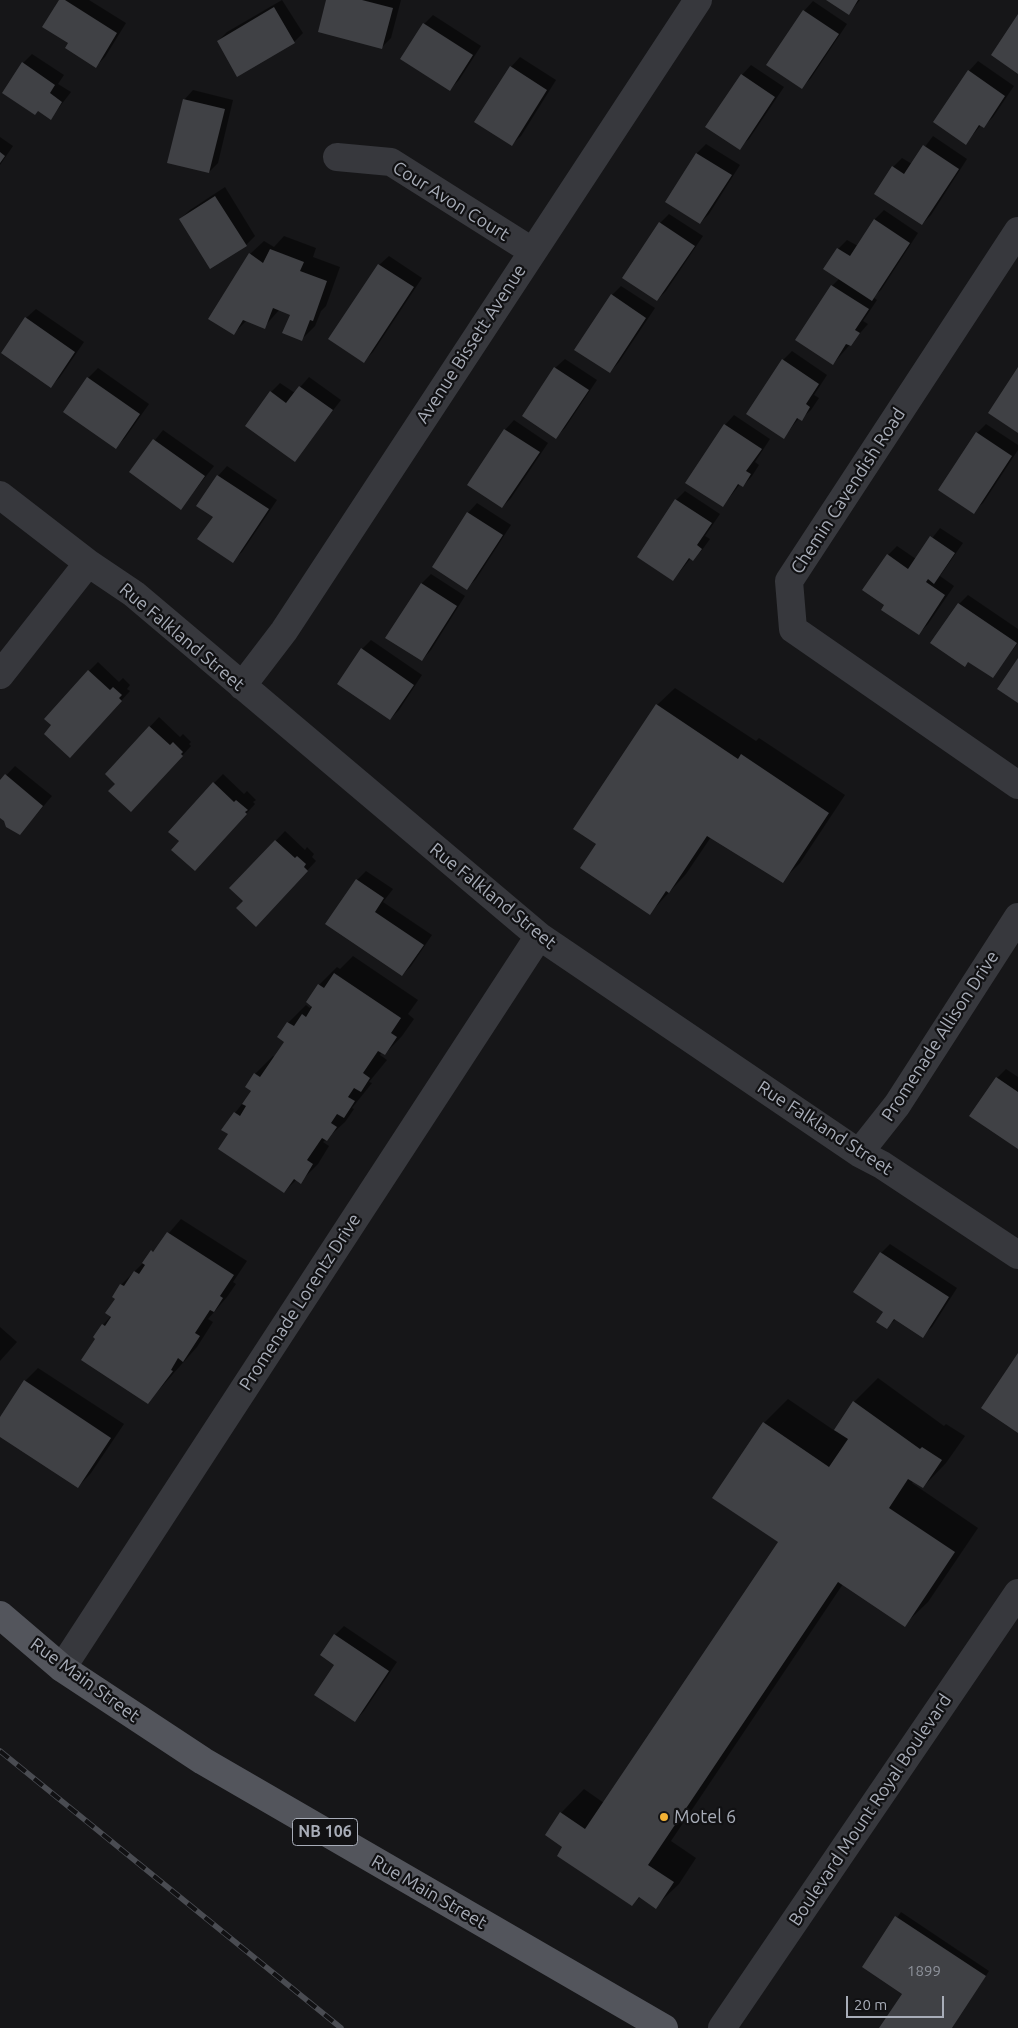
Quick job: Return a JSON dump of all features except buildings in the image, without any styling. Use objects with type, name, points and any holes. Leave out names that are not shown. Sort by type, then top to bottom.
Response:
[{"type":"main road","name":"Rue Main Street","points":[[0,1615],[62,1668],[203,1761],[664,2028]]},
{"type":"street","name":"Avenue Bissett Avenue","points":[[242,686],[284,631],[698,0]]},
{"type":"street","name":"Cour Avon Court","points":[[337,157],[390,162],[532,251]]},
{"type":"street","name":"Chemin Cavendish Road","points":[[1018,231],[789,581],[793,629],[1018,785]]},
{"type":"street","name":"Rue Falkland Street","points":[[0,495],[88,563],[134,594],[539,936],[859,1153],[882,1165],[1018,1255]]},
{"type":"street","points":[[0,675],[88,563]]},
{"type":"street","name":"Promenade Allison Drive","points":[[859,1153],[897,1105],[1018,917]]},
{"type":"street","name":"Promenade Lorentz Drive","points":[[62,1668],[539,936]]},
{"type":"street","name":"Boulevard Mount Royal Boulevard","points":[[722,2028],[1018,1593]]},
{"type":"railway","points":[[0,1751],[341,2028]]},
{"type":"place","name":"Motel 6","points":[[664,1817]]}]
